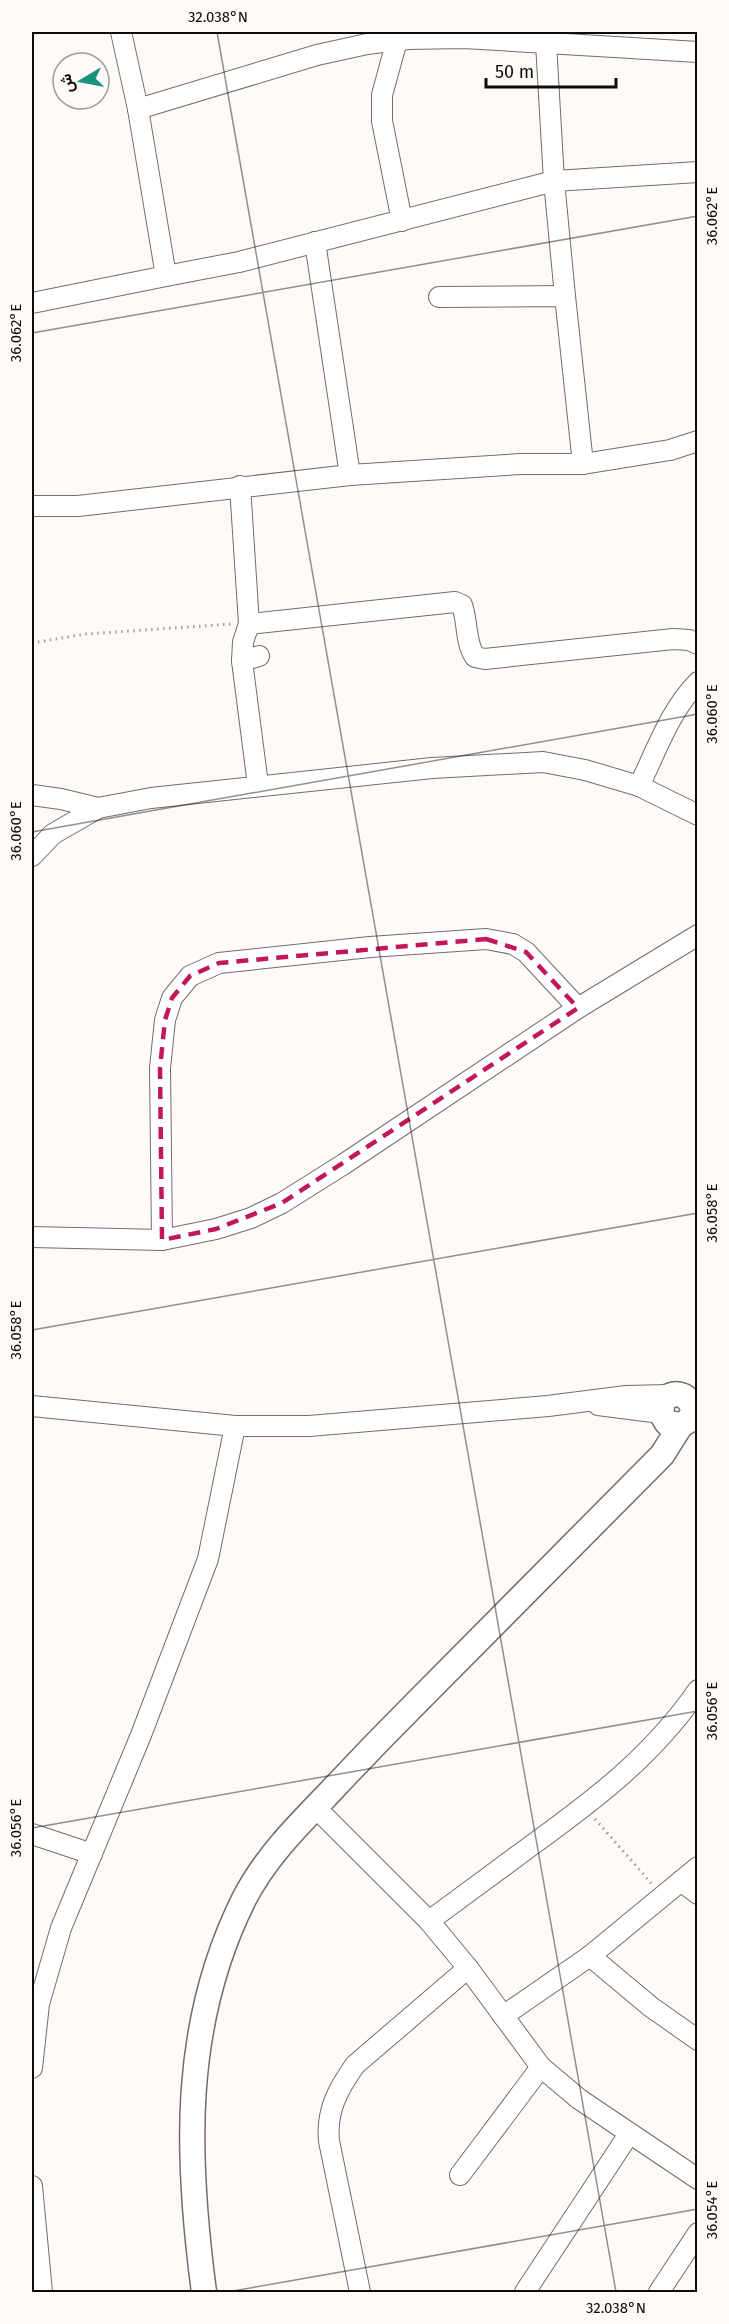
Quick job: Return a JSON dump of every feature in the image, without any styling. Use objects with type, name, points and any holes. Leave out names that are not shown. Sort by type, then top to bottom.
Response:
[{"type":"street","points":[[121,32],[138,109],[166,276]]},
{"type":"street","points":[[138,109],[317,55],[397,36],[698,52]]},
{"type":"street","points":[[397,36],[382,95],[382,121],[402,221]]},
{"type":"street","points":[[546,43],[554,181],[583,464]]},
{"type":"street","points":[[32,303],[239,262],[554,181],[698,172]]},
{"type":"street","points":[[315,242],[350,475]]},
{"type":"street","points":[[439,297],[566,296]]},
{"type":"street","points":[[32,506],[78,506],[350,475],[521,464],[583,464],[670,450],[698,441]]},
{"type":"street","points":[[240,486],[249,624],[243,642],[251,659],[258,785]]},
{"type":"street","points":[[249,624],[455,602],[462,605],[470,649],[475,657],[485,658],[673,639],[689,640],[698,644]]},
{"type":"street","points":[[639,786],[671,720],[690,689],[698,682]]},
{"type":"street","points":[[32,856],[53,834],[98,808],[151,798],[258,785],[432,768],[543,762],[585,770],[639,786],[698,815]]},
{"type":"street","points":[[32,795],[98,808]]},
{"type":"street","points":[[32,1237],[162,1240],[251,1218],[282,1203],[344,1164],[578,1008],[698,935]]},
{"type":"street","points":[[162,1240],[160,1068],[165,1020],[172,998],[190,976],[219,963],[370,947],[486,939],[513,944],[526,952],[578,1008]]},
{"type":"street","points":[[32,1406],[235,1426],[309,1426],[548,1406],[626,1396],[680,1407],[647,1449],[638,1479],[385,1733],[315,1807],[272,1856],[244,1899],[220,1957],[209,1997],[193,2076],[191,2118],[193,2188],[204,2292]]},
{"type":"street","points":[[32,2068],[39,2004],[61,1928],[141,1735],[208,1559],[235,1426]]},
{"type":"street","points":[[429,1921],[584,1807],[632,1768],[698,1690]]},
{"type":"street","points":[[315,1807],[429,1921],[468,1968],[541,2067],[579,2099],[698,2179]]},
{"type":"street","points":[[32,1834],[92,1854]]},
{"type":"street","points":[[503,2016],[590,1956],[698,1867]]},
{"type":"street","points":[[681,1881],[698,1894]]},
{"type":"street","points":[[590,1956],[651,2007],[698,2040]]},
{"type":"street","points":[[360,2292],[329,2141],[327,2125],[330,2108],[341,2084],[355,2065],[468,1968]]},
{"type":"street","points":[[460,2175],[541,2067]]},
{"type":"street","points":[[525,2292],[629,2134]]},
{"type":"street","points":[[32,2186],[42,2292]]},
{"type":"street","points":[[659,2292],[698,2233]]},
{"type":"path","points":[[32,643],[86,634],[223,623],[249,624]]},
{"type":"path","points":[[584,1807],[663,1897]]},
{"type":"highlighted area","points":[[486,939],[526,952],[578,1008],[282,1203],[216,1229],[162,1240],[160,1068],[165,1020],[172,998],[190,976],[219,963]]}]
